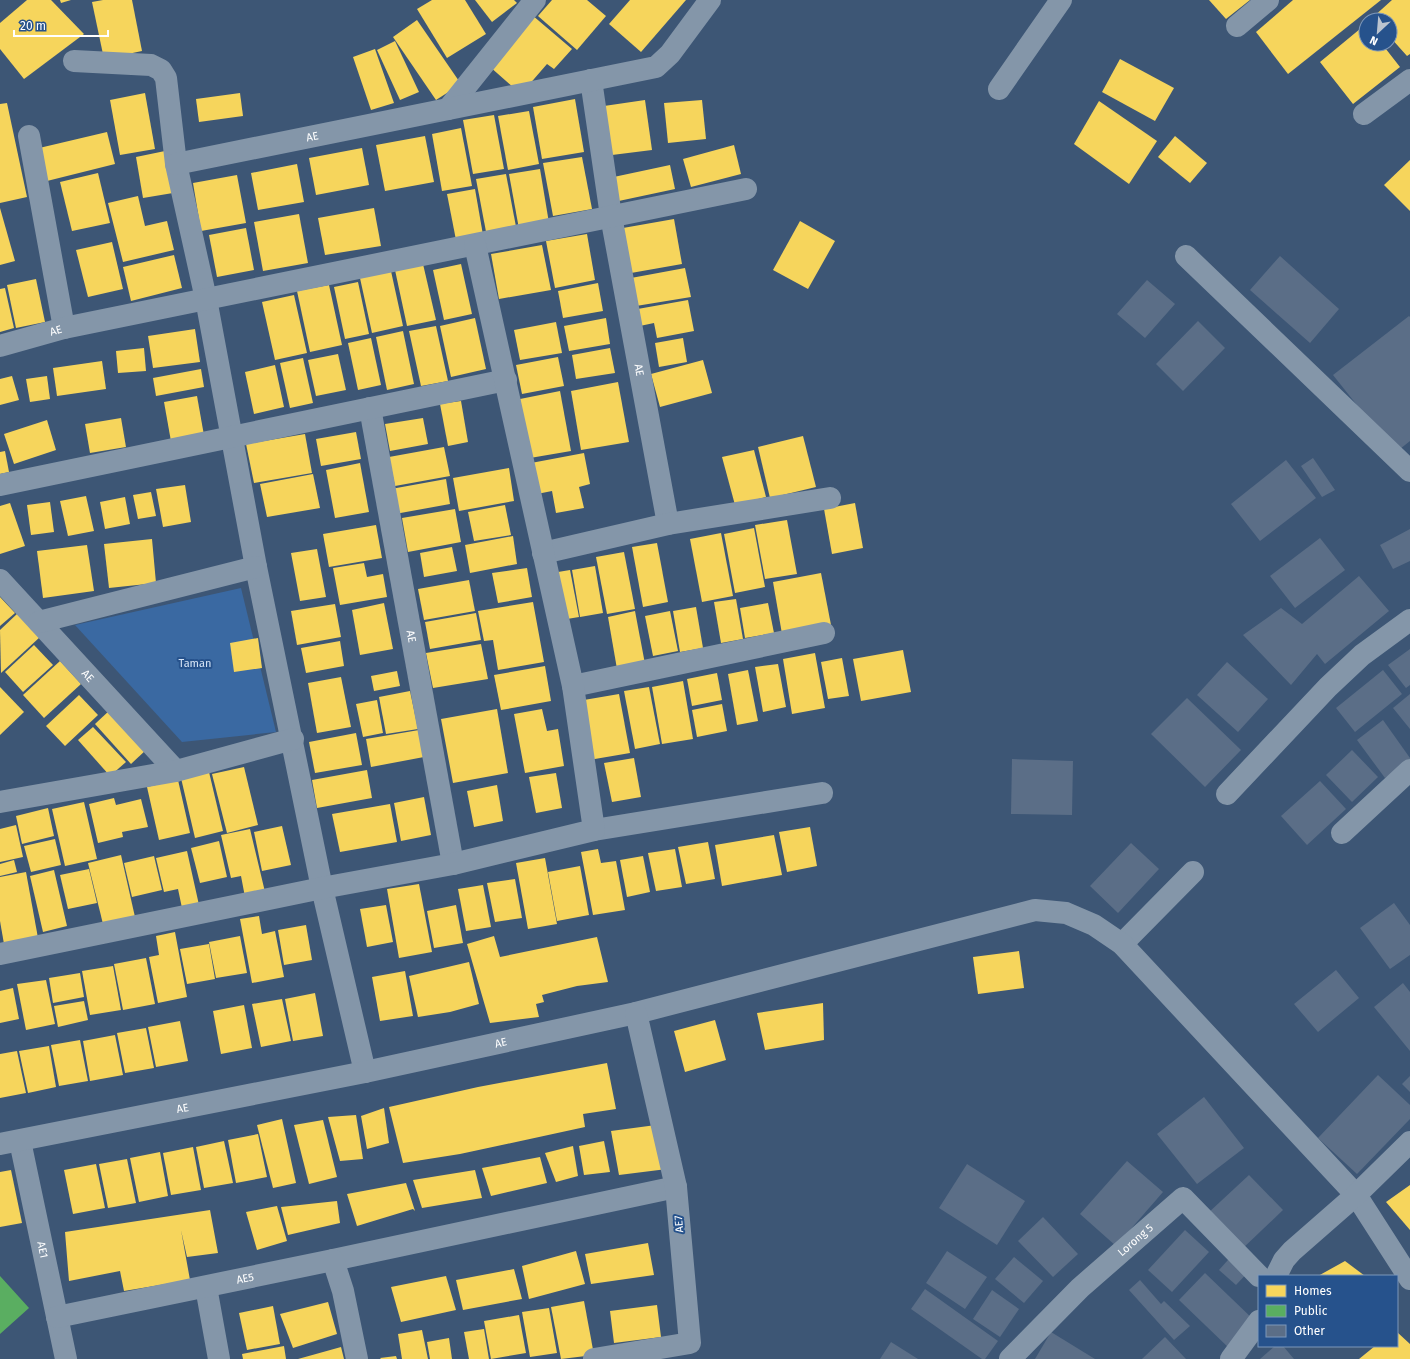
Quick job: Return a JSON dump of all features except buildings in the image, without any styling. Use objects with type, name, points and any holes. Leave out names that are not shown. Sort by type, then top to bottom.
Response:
[{"type":"street","points":[[448,109],[535,0]]},
{"type":"street","name":"AE","points":[[176,164],[656,67],[662,62],[710,0]]},
{"type":"street","points":[[999,89],[1061,0]]},
{"type":"street","points":[[1237,26],[1268,0]]},
{"type":"street","points":[[74,61],[151,65],[161,70],[166,78],[176,164],[206,299],[256,566],[293,739],[322,888],[365,1072]]},
{"type":"street","name":"AE","points":[[591,80],[611,216],[668,524]]},
{"type":"street","points":[[1364,114],[1410,80]]},
{"type":"street","points":[[29,136],[64,328]]},
{"type":"street","name":"AE","points":[[0,346],[64,328],[746,189]]},
{"type":"street","points":[[475,245],[573,686],[594,830]]},
{"type":"street","points":[[1186,256],[1410,471]]},
{"type":"street","points":[[0,485],[232,435],[506,380]]},
{"type":"street","name":"AE","points":[[370,408],[453,864]]},
{"type":"street","points":[[543,553],[668,524],[830,498]]},
{"type":"street","points":[[39,622],[256,566]]},
{"type":"street","name":"AE","points":[[0,580],[176,771]]},
{"type":"street","points":[[1227,794],[1328,687],[1362,655],[1410,620]]},
{"type":"street","points":[[573,686],[824,633]]},
{"type":"street","points":[[0,802],[176,771],[293,739]]},
{"type":"street","points":[[1342,832],[1410,770]]},
{"type":"street","points":[[0,954],[322,888],[453,864],[594,830],[822,793]]},
{"type":"street","points":[[1122,944],[1194,872]]},
{"type":"street","name":"AE","points":[[10,1142],[365,1072],[636,1013],[1035,910],[1066,913],[1094,926],[1122,944],[1356,1195],[1410,1279]]},
{"type":"street","name":"AE7","points":[[594,1359],[691,1351],[676,1187],[636,1013]]},
{"type":"street","name":"AE1","points":[[10,1142],[57,1317],[66,1359]]},
{"type":"street","points":[[1276,1275],[1284,1260],[1292,1251],[1356,1195],[1410,1142]]},
{"type":"street","name":"AE5","points":[[57,1317],[206,1287],[676,1187]]},
{"type":"street","name":"Lorong 5","points":[[1010,1359],[1080,1288],[1183,1198],[1258,1275]]},
{"type":"street","points":[[333,1260],[342,1291],[357,1359]]},
{"type":"street","points":[[206,1287],[219,1359]]},
{"type":"street","points":[[1231,1359],[1258,1322]]},
{"type":"green space","name":"Taman","points":[[241,588],[276,732],[182,742],[75,625]]}]
